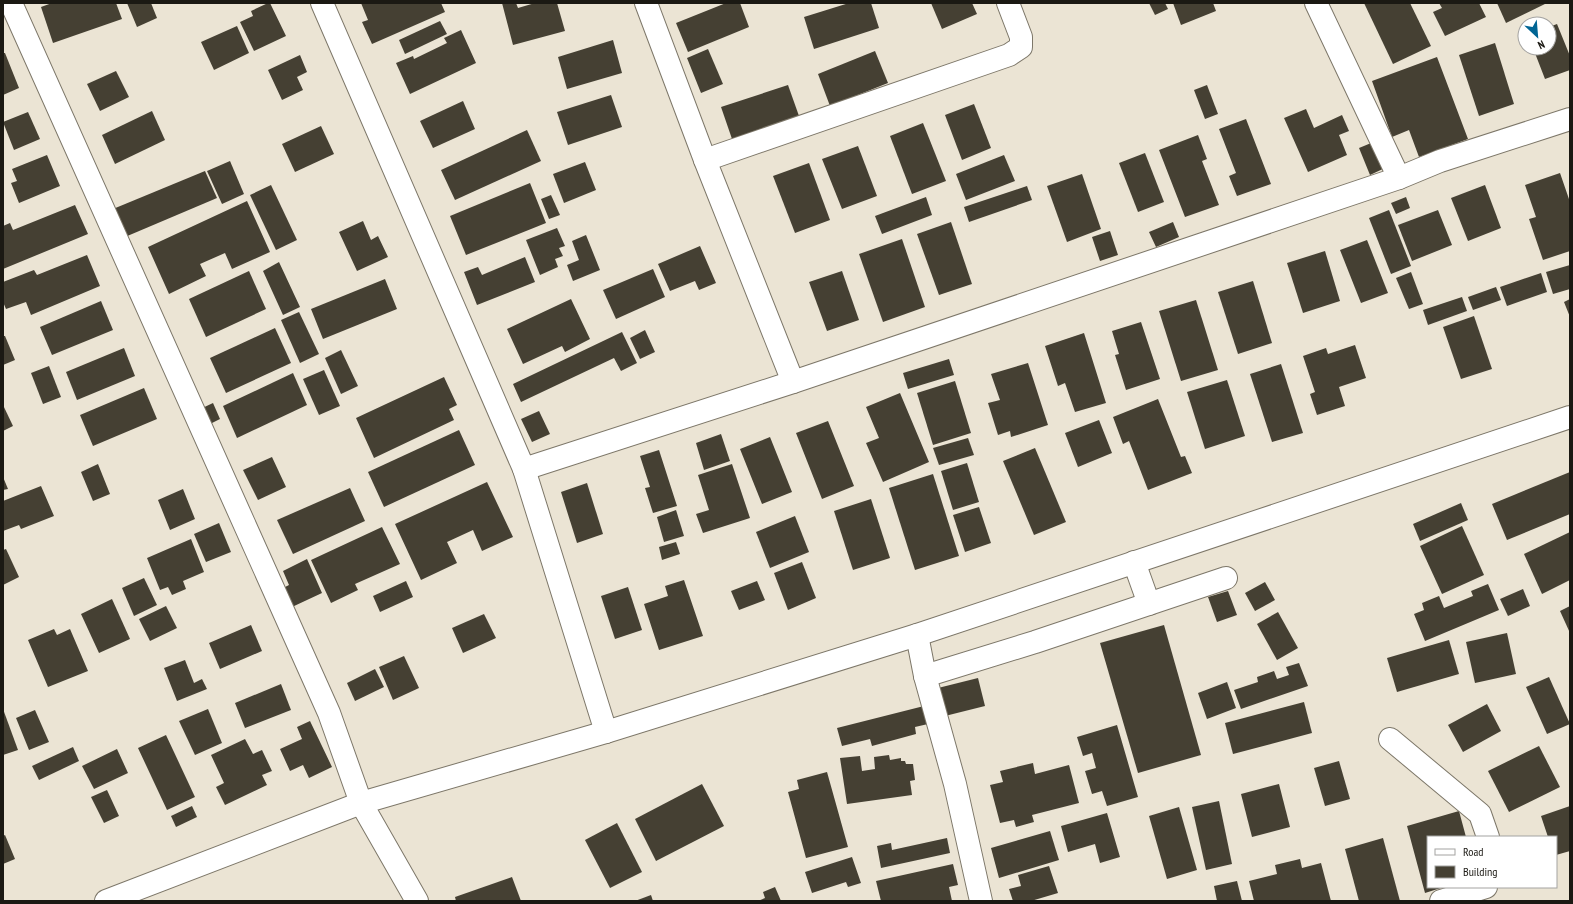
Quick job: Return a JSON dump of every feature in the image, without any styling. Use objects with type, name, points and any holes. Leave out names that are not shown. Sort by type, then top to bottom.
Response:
[{"type":"street","points":[[11,3],[329,713],[361,803],[417,901]]},
{"type":"street","points":[[322,3],[524,469],[606,732]]},
{"type":"street","points":[[646,3],[705,160],[792,382]]},
{"type":"street","points":[[705,160],[1009,55],[1021,48],[1021,36],[1008,3]]},
{"type":"street","points":[[1316,3],[1399,178]]},
{"type":"street","points":[[524,469],[792,382],[1399,178],[1440,161],[1570,119]]},
{"type":"street","points":[[106,901],[361,803],[606,732],[917,635],[1570,417]]},
{"type":"street","points":[[1134,562],[1149,604]]},
{"type":"street","points":[[925,676],[1226,578]]},
{"type":"street","points":[[917,635],[925,676],[955,784],[981,901]]},
{"type":"street","points":[[1390,739],[1480,814],[1488,836]]},
{"type":"street","points":[[1441,901],[1483,888]]},
{"type":"building","points":[[52,3],[116,3],[122,19],[53,43],[41,7]]},
{"type":"building","points":[[127,3],[151,3],[157,18],[137,27]]},
{"type":"building","points":[[270,3],[286,36],[254,51],[240,22],[253,16],[251,11]]},
{"type":"building","points":[[361,3],[441,3],[445,12],[372,44],[362,22],[368,20]]},
{"type":"building","points":[[502,3],[516,3],[518,8],[535,3],[557,3],[565,31],[513,45]]},
{"type":"building","points":[[726,3],[740,3],[749,27],[688,52],[676,23]]},
{"type":"building","points":[[849,3],[871,3],[879,28],[814,49],[804,17]]},
{"type":"building","points":[[931,3],[972,3],[977,14],[942,29]]},
{"type":"building","points":[[1149,3],[1165,3],[1168,9],[1155,15]]},
{"type":"building","points":[[1173,3],[1213,3],[1216,11],[1181,25]]},
{"type":"building","points":[[1364,3],[1410,3],[1431,46],[1393,64]]},
{"type":"building","points":[[1439,3],[1479,3],[1486,17],[1445,36],[1433,12],[1442,8]]},
{"type":"building","points":[[1497,3],[1547,3],[1520,16],[1517,16],[1517,18],[1506,23]]},
{"type":"building","points":[[440,21],[447,34],[405,54],[399,40]]},
{"type":"building","points":[[1557,24],[1570,56],[1570,70],[1545,79],[1536,56],[1557,56]]},
{"type":"building","points":[[237,26],[249,53],[214,70],[201,42]]},
{"type":"building","points":[[461,30],[476,63],[410,94],[396,63],[413,56],[414,59],[447,43],[444,38]]},
{"type":"building","points":[[613,40],[622,73],[567,89],[558,57]]},
{"type":"building","points":[[1495,43],[1514,104],[1479,116],[1459,55]]},
{"type":"building","points":[[708,49],[723,84],[701,93],[687,58]]},
{"type":"building","points":[[875,51],[888,83],[830,106],[818,74]]},
{"type":"building","points":[[3,53],[5,53],[19,88],[3,95]]},
{"type":"building","points":[[300,55],[307,72],[297,77],[303,90],[282,100],[268,70]]},
{"type":"building","points":[[1437,57],[1468,139],[1419,157],[1409,130],[1392,137],[1372,81]]},
{"type":"building","points":[[116,71],[129,97],[100,111],[87,84]]},
{"type":"building","points":[[788,85],[799,116],[732,139],[721,107]]},
{"type":"building","points":[[1207,85],[1218,114],[1205,119],[1194,90]]},
{"type":"building","points":[[611,95],[622,127],[568,145],[557,112]]},
{"type":"building","points":[[463,101],[475,129],[433,148],[420,121]]},
{"type":"building","points":[[974,104],[991,148],[962,160],[945,115]]},
{"type":"building","points":[[1306,109],[1314,128],[1342,115],[1349,131],[1339,135],[1347,155],[1308,172],[1284,118]]},
{"type":"building","points":[[152,111],[165,140],[115,164],[102,135]]},
{"type":"building","points":[[28,112],[40,139],[14,150],[3,122]]},
{"type":"building","points":[[1246,119],[1271,184],[1237,196],[1229,176],[1236,173],[1219,129]]},
{"type":"building","points":[[923,123],[946,181],[912,194],[890,136]]},
{"type":"building","points":[[321,126],[334,154],[295,172],[282,144]]},
{"type":"building","points":[[527,130],[541,161],[455,200],[441,170]]},
{"type":"building","points":[[1198,135],[1207,159],[1202,161],[1219,205],[1185,217],[1159,150]]},
{"type":"building","points":[[1376,141],[1387,167],[1370,175],[1359,148]]},
{"type":"building","points":[[858,146],[877,196],[842,209],[822,159]]},
{"type":"building","points":[[1145,153],[1164,202],[1138,212],[1119,163]]},
{"type":"building","points":[[47,155],[60,186],[19,203],[11,183],[17,181],[12,169]]},
{"type":"building","points":[[1004,155],[1015,181],[966,200],[956,174]]},
{"type":"building","points":[[230,161],[244,194],[222,204],[207,171]]},
{"type":"building","points":[[585,162],[596,190],[564,203],[553,174]]},
{"type":"building","points":[[809,163],[830,220],[795,233],[773,176]]},
{"type":"building","points":[[205,171],[217,198],[125,237],[113,209]]},
{"type":"building","points":[[1560,173],[1570,202],[1570,251],[1543,260],[1529,219],[1536,217],[1525,185]]},
{"type":"building","points":[[1082,174],[1101,229],[1067,242],[1047,186]]},
{"type":"building","points":[[530,183],[546,223],[466,255],[450,216]]},
{"type":"building","points":[[271,185],[297,240],[276,250],[250,195]]},
{"type":"building","points":[[1485,185],[1501,228],[1468,241],[1451,198]]},
{"type":"building","points":[[1027,186],[1032,200],[969,222],[964,207]]},
{"type":"building","points":[[551,195],[560,215],[549,219],[541,199]]},
{"type":"building","points":[[926,197],[932,215],[882,234],[875,216]]},
{"type":"building","points":[[1406,197],[1410,208],[1396,214],[1391,203]]},
{"type":"building","points":[[247,201],[270,252],[232,269],[225,253],[200,264],[206,276],[169,294],[148,247]]},
{"type":"building","points":[[75,205],[88,234],[3,269],[3,226],[10,223],[13,230]]},
{"type":"building","points":[[1389,210],[1411,266],[1391,274],[1369,218]]},
{"type":"building","points":[[1438,210],[1452,245],[1412,261],[1398,225]]},
{"type":"building","points":[[363,221],[371,240],[378,236],[388,257],[357,271],[339,232]]},
{"type":"building","points":[[951,222],[972,284],[939,295],[917,234]]},
{"type":"building","points":[[1173,222],[1179,237],[1156,247],[1149,232]]},
{"type":"building","points":[[557,228],[565,246],[559,248],[563,256],[555,259],[558,267],[540,275],[526,240]]},
{"type":"building","points":[[1110,231],[1118,255],[1100,261],[1092,237]]},
{"type":"building","points":[[586,235],[600,270],[573,281],[567,265],[579,260],[572,241]]},
{"type":"building","points":[[902,239],[925,307],[883,322],[859,254]]},
{"type":"building","points":[[1367,240],[1388,293],[1361,303],[1340,250]]},
{"type":"building","points":[[700,246],[716,283],[699,290],[695,281],[670,291],[658,264]]},
{"type":"building","points":[[1325,251],[1340,301],[1303,313],[1287,263]]},
{"type":"building","points":[[87,255],[100,286],[31,315],[26,302],[6,309],[3,302],[3,282],[34,270],[37,275]]},
{"type":"building","points":[[525,257],[535,282],[477,305],[464,272],[478,267],[482,275]]},
{"type":"building","points":[[279,262],[300,307],[283,315],[263,271]]},
{"type":"building","points":[[1570,265],[1570,289],[1553,294],[1546,272]]},
{"type":"building","points":[[653,269],[665,297],[616,319],[603,290]]},
{"type":"building","points":[[249,271],[266,309],[206,337],[189,299]]},
{"type":"building","points":[[842,271],[859,320],[827,331],[809,282]]},
{"type":"building","points":[[1411,272],[1423,304],[1409,309],[1396,278]]},
{"type":"building","points":[[1541,273],[1547,292],[1507,306],[1500,287]]},
{"type":"building","points":[[385,279],[397,309],[323,339],[311,309]]},
{"type":"building","points":[[1253,281],[1272,343],[1238,354],[1218,292]]},
{"type":"building","points":[[1496,287],[1501,300],[1473,310],[1468,297]]},
{"type":"building","points":[[1462,297],[1467,311],[1428,325],[1423,310]]},
{"type":"building","points":[[571,299],[590,339],[565,352],[562,346],[523,364],[507,329]]},
{"type":"building","points":[[1570,299],[1570,317],[1564,302]]},
{"type":"building","points":[[1196,300],[1218,370],[1181,381],[1159,311]]},
{"type":"building","points":[[101,301],[113,330],[52,355],[40,327]]},
{"type":"building","points":[[299,312],[319,354],[300,363],[281,320]]},
{"type":"building","points":[[1474,316],[1492,369],[1461,379],[1443,327]]},
{"type":"building","points":[[1141,322],[1160,379],[1126,390],[1115,355],[1119,354],[1112,331]]},
{"type":"building","points":[[275,328],[291,363],[226,393],[210,358]]},
{"type":"building","points":[[645,330],[655,352],[640,359],[630,338]]},
{"type":"building","points":[[622,332],[637,363],[621,371],[614,358],[521,402],[513,384]]},
{"type":"building","points":[[1084,333],[1106,403],[1075,412],[1065,383],[1058,386],[1045,346]]},
{"type":"building","points":[[3,336],[5,336],[15,360],[3,365]]},
{"type":"building","points":[[1355,345],[1366,378],[1339,387],[1345,406],[1317,415],[1310,394],[1315,392],[1303,356],[1326,348],[1328,354]]},
{"type":"building","points":[[124,348],[135,376],[77,400],[66,372]]},
{"type":"building","points":[[341,350],[358,386],[341,394],[325,358]]},
{"type":"building","points":[[949,359],[954,375],[908,389],[903,373]]},
{"type":"building","points":[[1028,363],[1048,425],[1011,437],[1010,431],[998,435],[988,403],[1000,400],[991,374]]},
{"type":"building","points":[[1281,364],[1303,433],[1272,442],[1250,374]]},
{"type":"building","points":[[49,366],[61,397],[43,404],[31,373]]},
{"type":"building","points":[[324,370],[340,406],[319,415],[303,379]]},
{"type":"building","points":[[293,373],[307,405],[237,438],[223,406]]},
{"type":"building","points":[[444,377],[457,405],[449,409],[454,420],[374,458],[356,418]]},
{"type":"building","points":[[1227,380],[1245,436],[1205,449],[1187,392]]},
{"type":"building","points":[[955,381],[971,433],[933,445],[917,393]]},
{"type":"building","points":[[144,388],[157,419],[93,446],[80,415]]},
{"type":"building","points":[[900,393],[929,462],[883,482],[866,443],[879,438],[866,407]]},
{"type":"building","points":[[1158,399],[1181,457],[1185,456],[1192,473],[1148,490],[1129,441],[1123,444],[1113,417]]},
{"type":"building","points":[[213,403],[220,419],[204,427],[196,411]]},
{"type":"building","points":[[3,405],[13,426],[3,431]]},
{"type":"building","points":[[539,411],[550,434],[532,442],[521,419]]},
{"type":"building","points":[[1099,420],[1112,453],[1078,467],[1065,433]]},
{"type":"building","points":[[828,421],[854,486],[822,499],[796,433]]},
{"type":"building","points":[[459,430],[475,465],[384,507],[368,472]]},
{"type":"building","points":[[721,434],[730,461],[704,470],[696,443]]},
{"type":"building","points":[[770,437],[792,492],[762,504],[740,449]]},
{"type":"building","points":[[968,438],[974,455],[939,465],[933,448]]},
{"type":"building","points":[[1035,448],[1066,522],[1034,535],[1003,461]]},
{"type":"building","points":[[659,450],[677,506],[653,513],[645,488],[650,487],[640,456]]},
{"type":"building","points":[[272,457],[286,487],[258,500],[243,470]]},
{"type":"building","points":[[967,463],[979,502],[953,510],[941,471]]},
{"type":"building","points":[[98,464],[110,494],[93,501],[81,472]]},
{"type":"building","points":[[732,464],[750,518],[703,533],[696,514],[709,510],[698,475]]},
{"type":"building","points":[[1570,472],[1570,514],[1507,540],[1492,504]]},
{"type":"building","points":[[933,474],[959,556],[915,570],[889,488]]},
{"type":"building","points":[[3,477],[8,489],[3,490]]},
{"type":"building","points":[[487,482],[513,537],[482,551],[473,530],[447,542],[457,563],[421,580],[395,524]]},
{"type":"building","points":[[587,483],[603,534],[577,543],[561,492]]},
{"type":"building","points":[[41,486],[54,516],[21,529],[19,525],[3,531],[3,501]]},
{"type":"building","points":[[350,488],[365,521],[293,554],[277,520]]},
{"type":"building","points":[[183,489],[195,519],[170,530],[158,500]]},
{"type":"building","points":[[871,499],[890,558],[853,570],[834,511]]},
{"type":"building","points":[[1461,503],[1468,520],[1420,541],[1413,524]]},
{"type":"building","points":[[979,507],[991,543],[965,552],[953,515]]},
{"type":"building","points":[[676,510],[684,536],[664,542],[657,517]]},
{"type":"building","points":[[795,516],[809,552],[770,568],[756,532]]},
{"type":"building","points":[[219,523],[231,552],[206,562],[194,534]]},
{"type":"building","points":[[1462,526],[1484,575],[1442,594],[1420,546]]},
{"type":"building","points":[[382,527],[400,564],[355,584],[358,590],[331,603],[311,560]]},
{"type":"building","points":[[1570,532],[1570,580],[1542,594],[1524,554]]},
{"type":"building","points":[[191,539],[204,572],[183,581],[186,589],[172,595],[168,587],[160,590],[147,558]]},
{"type":"building","points":[[676,542],[680,554],[662,560],[659,547]]},
{"type":"building","points":[[6,549],[19,577],[3,585],[3,550]]},
{"type":"building","points":[[307,559],[322,593],[292,607],[283,588],[289,585],[283,571]]},
{"type":"building","points":[[802,562],[816,598],[788,610],[774,573]]},
{"type":"building","points":[[144,578],[157,605],[134,616],[122,588]]},
{"type":"building","points":[[684,580],[703,636],[659,650],[644,604],[668,596],[665,586]]},
{"type":"building","points":[[406,581],[413,597],[380,612],[373,596]]},
{"type":"building","points":[[757,581],[765,600],[739,610],[731,591]]},
{"type":"building","points":[[1265,582],[1275,600],[1255,611],[1245,593]]},
{"type":"building","points":[[1488,584],[1499,610],[1425,641],[1414,614],[1424,610],[1422,603],[1439,596],[1444,608],[1473,596],[1471,591]]},
{"type":"building","points":[[628,587],[642,630],[615,639],[601,596]]},
{"type":"building","points":[[1523,589],[1530,606],[1508,616],[1500,599]]},
{"type":"building","points":[[1228,591],[1237,615],[1217,622],[1208,597]]},
{"type":"building","points":[[112,599],[130,639],[99,653],[81,614]]},
{"type":"building","points":[[166,606],[177,628],[150,641],[139,619]]},
{"type":"building","points":[[1570,606],[1570,633],[1560,611]]},
{"type":"building","points":[[1278,612],[1298,648],[1277,660],[1257,624]]},
{"type":"building","points":[[484,614],[496,638],[463,653],[452,628]]},
{"type":"building","points":[[251,625],[262,651],[220,669],[209,643]]},
{"type":"building","points":[[1164,625],[1201,755],[1138,773],[1100,643]]},
{"type":"building","points":[[54,629],[57,635],[70,629],[88,671],[48,687],[28,640]]},
{"type":"building","points":[[1507,633],[1516,674],[1475,683],[1466,642]]},
{"type":"building","points":[[1449,640],[1459,674],[1397,692],[1387,658]]},
{"type":"building","points":[[404,656],[419,688],[393,700],[379,667]]},
{"type":"building","points":[[185,660],[194,683],[202,679],[207,689],[177,701],[164,668]]},
{"type":"building","points":[[1299,663],[1308,686],[1241,709],[1234,690],[1258,682],[1257,677],[1274,671],[1277,679],[1289,675],[1286,667]]},
{"type":"building","points":[[375,669],[384,687],[355,701],[347,683]]},
{"type":"building","points":[[1549,677],[1570,724],[1547,734],[1526,687]]},
{"type":"building","points":[[978,678],[985,706],[945,716],[938,688]]},
{"type":"building","points":[[1227,682],[1236,708],[1207,719],[1198,693]]},
{"type":"building","points":[[281,684],[291,710],[245,728],[235,703]]},
{"type":"building","points":[[1304,702],[1312,733],[1233,754],[1225,723]]},
{"type":"building","points":[[1487,704],[1501,731],[1463,752],[1448,725]]},
{"type":"building","points":[[924,706],[928,724],[915,727],[916,734],[872,746],[870,739],[842,746],[837,728]]},
{"type":"building","points":[[3,709],[18,750],[3,755]]},
{"type":"building","points":[[208,709],[222,743],[195,755],[179,721]]},
{"type":"building","points":[[35,710],[49,742],[29,750],[16,718]]},
{"type":"building","points":[[310,721],[332,767],[309,778],[303,765],[290,771],[280,749],[302,739],[297,727]]},
{"type":"building","points":[[1117,725],[1138,797],[1107,806],[1102,791],[1092,794],[1085,771],[1096,768],[1092,753],[1083,756],[1077,737]]},
{"type":"building","points":[[166,735],[195,797],[167,810],[138,748]]},
{"type":"building","points":[[245,739],[253,754],[262,750],[272,771],[262,775],[267,785],[225,805],[216,787],[224,783],[211,755]]},
{"type":"building","points":[[1539,746],[1560,787],[1509,812],[1488,771]]},
{"type":"building","points":[[73,747],[79,761],[39,780],[32,766]]},
{"type":"building","points":[[117,749],[128,773],[94,789],[82,766]]},
{"type":"building","points":[[889,755],[890,760],[901,758],[901,761],[905,761],[906,764],[913,764],[915,780],[910,781],[912,795],[847,804],[840,758],[860,756],[862,771],[875,769],[874,757]]},
{"type":"building","points":[[1339,761],[1350,799],[1325,806],[1314,768]]},
{"type":"building","points":[[1033,763],[1035,774],[1069,765],[1079,803],[1032,815],[1034,822],[1016,827],[1014,820],[1000,823],[990,785],[1003,782],[1000,771]]},
{"type":"building","points":[[827,772],[848,847],[806,858],[788,792],[799,789],[797,780]]},
{"type":"building","points":[[702,784],[724,826],[656,861],[635,819]]},
{"type":"building","points":[[1279,784],[1290,827],[1252,837],[1241,794]]},
{"type":"building","points":[[107,790],[119,816],[104,823],[91,797]]},
{"type":"building","points":[[1219,801],[1232,864],[1206,870],[1192,807]]},
{"type":"building","points":[[192,806],[197,817],[176,827],[171,816]]},
{"type":"building","points":[[1570,806],[1570,851],[1557,855],[1557,836],[1548,836],[1541,816]]},
{"type":"building","points":[[1179,807],[1197,870],[1167,879],[1149,816]]},
{"type":"building","points":[[1459,811],[1466,836],[1427,836],[1427,888],[1441,888],[1425,893],[1407,826]]},
{"type":"building","points":[[1107,813],[1120,857],[1100,863],[1095,844],[1068,852],[1061,826]]},
{"type":"building","points":[[617,823],[642,872],[610,888],[585,840]]},
{"type":"building","points":[[1050,831],[1059,860],[999,878],[991,848]]},
{"type":"building","points":[[5,835],[15,859],[3,864],[3,836]]},
{"type":"building","points":[[947,838],[950,853],[881,868],[877,846],[891,843],[892,850]]},
{"type":"building","points":[[1383,838],[1400,901],[1359,901],[1345,849]]},
{"type":"building","points":[[852,857],[861,883],[848,887],[846,882],[812,893],[805,872]]},
{"type":"building","points":[[1300,859],[1302,868],[1321,863],[1331,901],[1254,901],[1249,881],[1277,874],[1275,865]]},
{"type":"building","points":[[953,864],[958,885],[949,887],[952,901],[881,901],[876,881]]},
{"type":"building","points":[[1049,866],[1058,893],[1031,901],[1013,901],[1009,889],[1021,886],[1018,875]]},
{"type":"building","points":[[512,877],[521,901],[456,901],[455,897]]},
{"type":"building","points":[[1237,881],[1242,901],[1217,901],[1214,886]]},
{"type":"building","points":[[775,887],[781,901],[758,901],[765,898],[763,892]]},
{"type":"building","points":[[651,895],[653,901],[635,901]]}]
